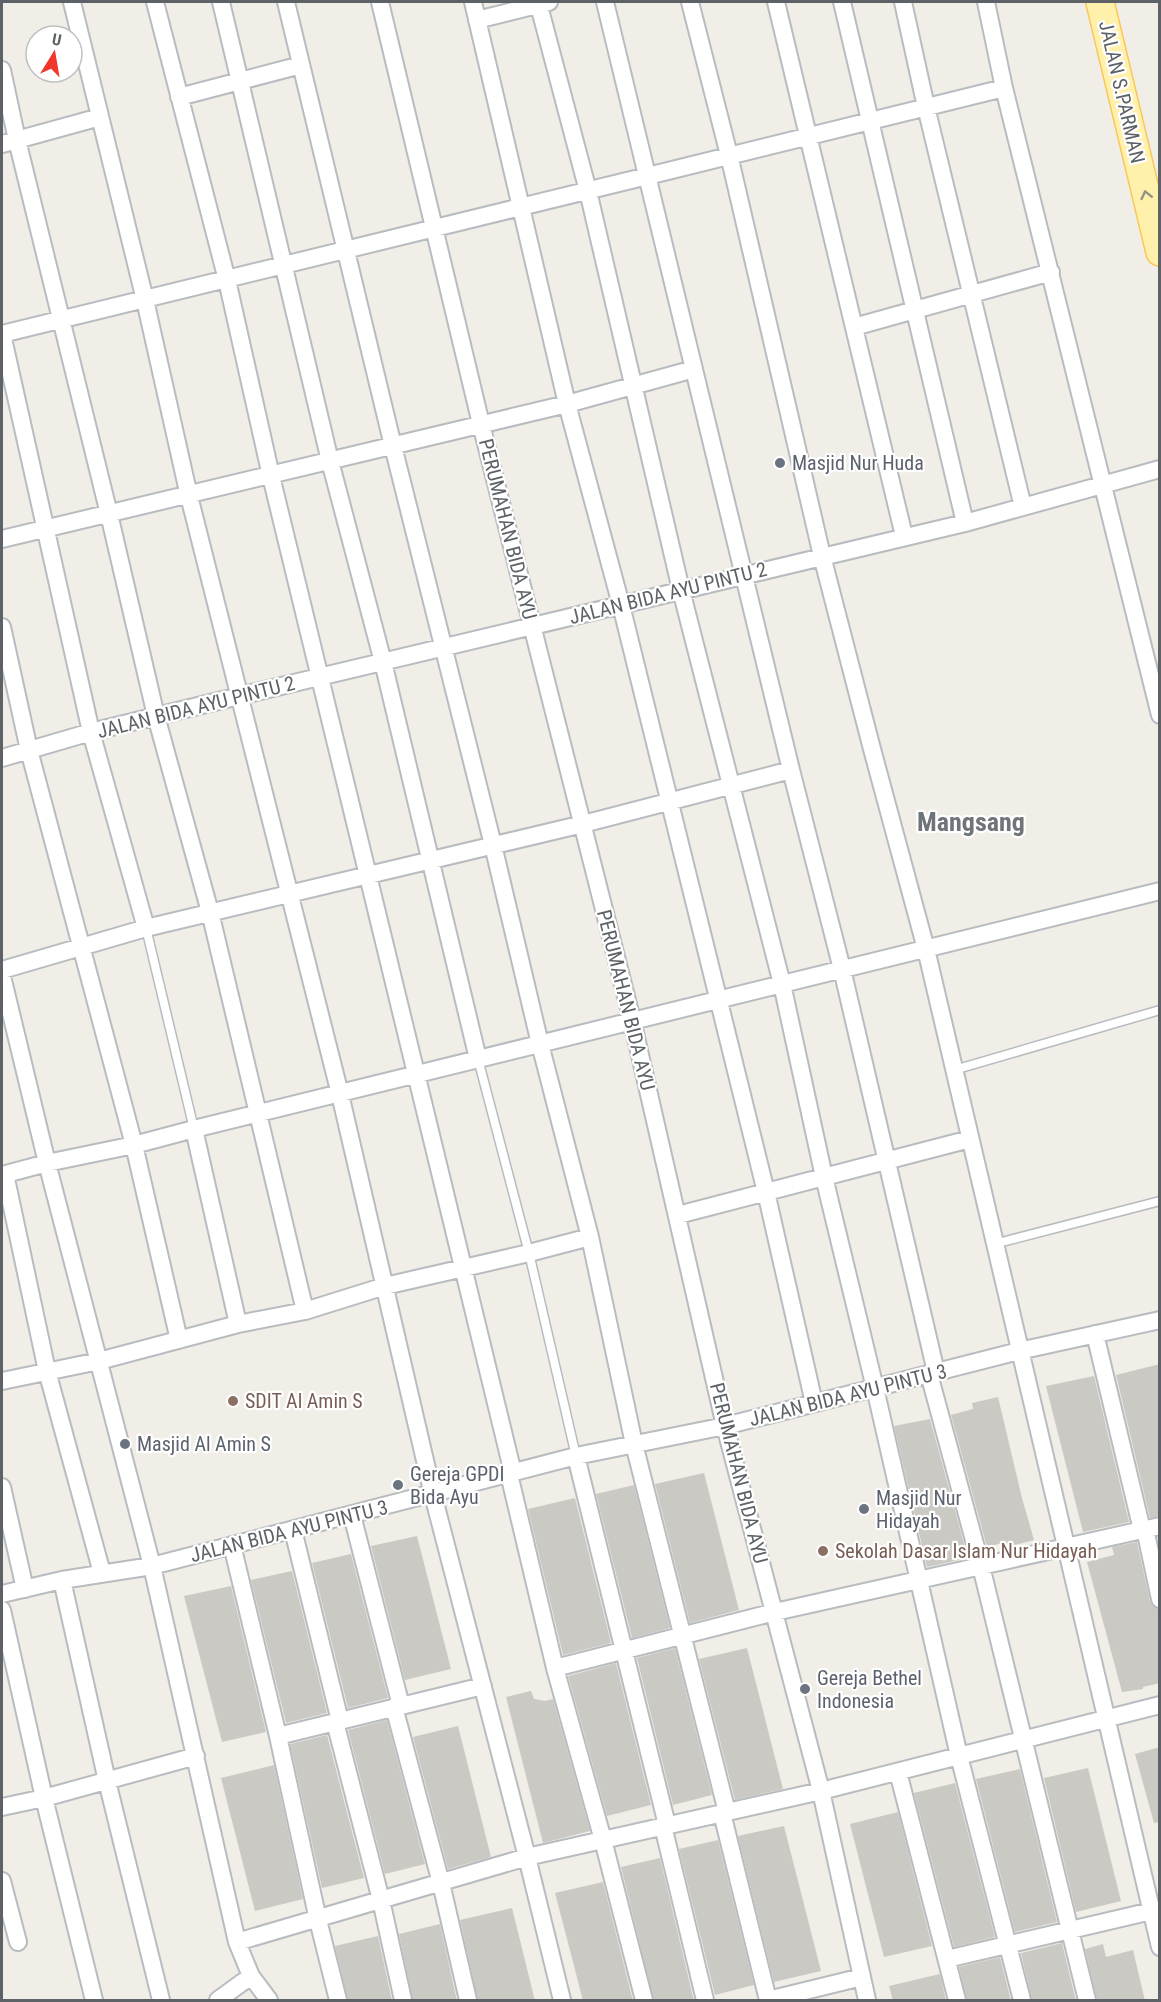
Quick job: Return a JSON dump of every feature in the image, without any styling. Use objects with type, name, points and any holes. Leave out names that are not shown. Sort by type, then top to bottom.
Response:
[{"type":"main road","name":"JALAN S.PARMAN","points":[[1100,2],[1160,252]]},
{"type":"street","points":[[72,2],[145,300],[189,496],[340,1094],[433,1495],[562,2001]]},
{"type":"street","points":[[155,2],[227,280],[271,476],[464,1268],[555,1668],[603,1840],[644,2001]]},
{"type":"street","points":[[221,2],[330,461],[383,662],[478,1059]]},
{"type":"street","points":[[286,2],[540,1044],[590,1238],[634,1444],[684,1635],[768,2001],[862,1977]]},
{"type":"street","name":"PERUMAHAN BIDA AYU","points":[[380,2],[481,424],[632,1020],[725,1426],[821,1791],[867,2001]]},
{"type":"street","points":[[473,2],[567,404],[621,605],[765,1192],[814,1403]]},
{"type":"street","points":[[477,20],[542,2],[681,590],[782,984],[824,1177],[959,1756],[1022,2001]]},
{"type":"street","points":[[605,2],[791,770],[842,969],[932,1373],[1087,2001]]},
{"type":"street","points":[[690,2],[729,155],[822,556],[926,949],[1106,1719],[1155,1910],[1160,1947]]},
{"type":"street","points":[[776,2],[904,536]]},
{"type":"street","points":[[842,2],[965,523]]},
{"type":"street","points":[[903,2],[1023,507]]},
{"type":"street","points":[[986,2],[1004,88],[1160,715]]},
{"type":"street","points":[[179,97],[301,65]]},
{"type":"street","points":[[2,70],[9,142],[62,320],[110,514],[156,716],[210,912],[305,1311]]},
{"type":"street","points":[[146,928],[91,732],[2,334],[435,230],[1004,88]]},
{"type":"street","points":[[9,142],[100,117]]},
{"type":"street","points":[[854,327],[1050,272]]},
{"type":"street","points":[[2,539],[567,404],[694,369]]},
{"type":"street","name":"JALAN BIDA AYU PINTU 2","points":[[2,758],[156,716],[965,523],[1160,469]]},
{"type":"street","points":[[2,627],[29,750],[134,1145],[179,1340]]},
{"type":"street","points":[[2,970],[146,928],[289,892],[583,824],[791,770]]},
{"type":"street","points":[[102,1574],[47,1371],[3,1175],[47,1163],[134,1145],[1160,891]]},
{"type":"street","points":[[2,976],[47,1163],[152,1566],[237,1942],[251,1976],[270,2001]]},
{"type":"street","points":[[194,1129],[238,1324]]},
{"type":"street","points":[[678,1215],[970,1139]]},
{"type":"street","points":[[2,1381],[99,1361],[238,1324],[305,1311],[385,1286],[590,1238]]},
{"type":"street","name":"JALAN BIDA AYU PINTU 3","points":[[2,1594],[62,1580],[152,1566],[433,1495],[576,1456],[725,1426],[1019,1351],[1095,1335],[1158,1326]]},
{"type":"street","points":[[1095,1335],[1149,1528],[1160,1599]]},
{"type":"street","points":[[576,1456],[705,2001]]},
{"type":"street","points":[[2,1488],[25,1589]]},
{"type":"street","points":[[352,1515],[468,2001]]},
{"type":"street","points":[[555,1668],[775,1612],[1149,1528]]},
{"type":"street","points":[[293,1530],[403,2001]]},
{"type":"street","points":[[232,1545],[338,2001]]},
{"type":"street","points":[[62,1580],[107,1781],[161,2001]]},
{"type":"street","points":[[2,1610],[44,1798],[94,2001]]},
{"type":"street","points":[[278,1736],[483,1686]]},
{"type":"street","points":[[237,1942],[527,1857],[821,1791],[1160,1705]]},
{"type":"street","points":[[2,1807],[44,1798],[196,1756]]},
{"type":"street","points":[[898,1772],[957,2001]]},
{"type":"street","points":[[2,1881],[18,1942]]},
{"type":"street","points":[[947,1959],[1155,1910]]},
{"type":"street","points":[[218,2001],[251,1976]]},
{"type":"lane","points":[[146,928],[194,1129]]},
{"type":"lane","points":[[954,1070],[1160,1010]]},
{"type":"lane","points":[[478,1059],[529,1253],[576,1456]]},
{"type":"lane","points":[[994,1244],[1160,1201]]},
{"type":"building","points":[[1160,1364],[1160,1516],[1150,1518],[1116,1375]]},
{"type":"building","points":[[1094,1376],[1129,1522],[1083,1532],[1046,1386]]},
{"type":"building","points":[[998,1397],[1034,1540],[1008,1547],[1006,1542],[987,1547],[951,1415],[973,1409],[972,1403]]},
{"type":"building","points":[[930,1419],[968,1558],[927,1567],[894,1426]]},
{"type":"building","points":[[704,1473],[739,1610],[690,1623],[655,1484]]},
{"type":"building","points":[[634,1485],[670,1628],[632,1638],[596,1494]]},
{"type":"building","points":[[575,1498],[611,1643],[563,1655],[528,1509]]},
{"type":"building","points":[[417,1536],[451,1669],[405,1680],[371,1546]]},
{"type":"building","points":[[1137,1542],[1150,1601],[1153,1606],[1160,1609],[1160,1683],[1143,1687],[1143,1689],[1122,1692],[1087,1562],[1114,1555],[1112,1547]]},
{"type":"building","points":[[351,1554],[388,1698],[348,1708],[312,1563]]},
{"type":"building","points":[[292,1571],[327,1713],[286,1723],[251,1580]]},
{"type":"building","points":[[231,1586],[266,1732],[222,1742],[184,1596]]},
{"type":"building","points":[[675,1648],[712,1795],[673,1805],[637,1658]]},
{"type":"building","points":[[747,1648],[783,1789],[735,1800],[699,1659]]},
{"type":"building","points":[[616,1663],[651,1805],[607,1816],[568,1676]]},
{"type":"building","points":[[531,1691],[534,1699],[545,1701],[553,1699],[590,1831],[543,1843],[506,1697]]},
{"type":"building","points":[[387,1720],[425,1864],[385,1874],[348,1730]]},
{"type":"building","points":[[458,1726],[491,1857],[448,1869],[413,1737]]},
{"type":"building","points":[[327,1735],[364,1878],[322,1888],[290,1744]]},
{"type":"building","points":[[1160,1747],[1160,1822],[1154,1823],[1135,1754]]},
{"type":"building","points":[[274,1765],[303,1899],[255,1911],[221,1778]]},
{"type":"building","points":[[1088,1768],[1121,1901],[1076,1912],[1044,1778]]},
{"type":"building","points":[[1020,1769],[1057,1922],[1015,1932],[976,1779]]},
{"type":"building","points":[[955,1783],[995,1937],[954,1947],[914,1793]]},
{"type":"building","points":[[898,1812],[932,1946],[884,1957],[850,1824]]},
{"type":"building","points":[[784,1826],[821,1971],[774,1982],[738,1836]]},
{"type":"building","points":[[718,1840],[754,1985],[715,1995],[679,1849]]},
{"type":"building","points":[[660,1858],[694,2001],[654,2001],[621,1867]]},
{"type":"building","points":[[603,1882],[633,2001],[583,2001],[555,1893]]},
{"type":"building","points":[[512,1908],[535,2001],[478,2001],[460,1920]]},
{"type":"building","points":[[440,1924],[457,2001],[413,2001],[399,1934]]},
{"type":"building","points":[[378,1936],[392,2001],[348,2001],[335,1946]]},
{"type":"building","points":[[1062,1943],[1076,2001],[1032,2001],[1021,1953]]},
{"type":"building","points":[[1103,1944],[1106,1957],[1133,1950],[1145,2001],[1097,2001],[1085,1949]]},
{"type":"building","points":[[1000,1957],[1011,2001],[967,2001],[959,1967]]},
{"type":"building","points":[[940,1974],[946,2001],[893,2001],[889,1986]]},
{"type":"place","name":"Masjid Nur Huda","points":[[780,463]]},
{"type":"place","name":"SDIT Al Amin S","points":[[233,1401]]},
{"type":"place","name":"Masjid Al Amin S","points":[[125,1444]]},
{"type":"place","name":"Gereja GPDI Bida Ayu","points":[[398,1485]]},
{"type":"place","name":"Masjid Nur Hidayah","points":[[864,1509]]},
{"type":"place","name":"Sekolah Dasar Islam Nur Hidayah","points":[[823,1551]]},
{"type":"place","name":"Gereja Bethel Indonesia","points":[[805,1689]]},
{"type":"district","name":"Mangsang","points":[[971,822]]}]
